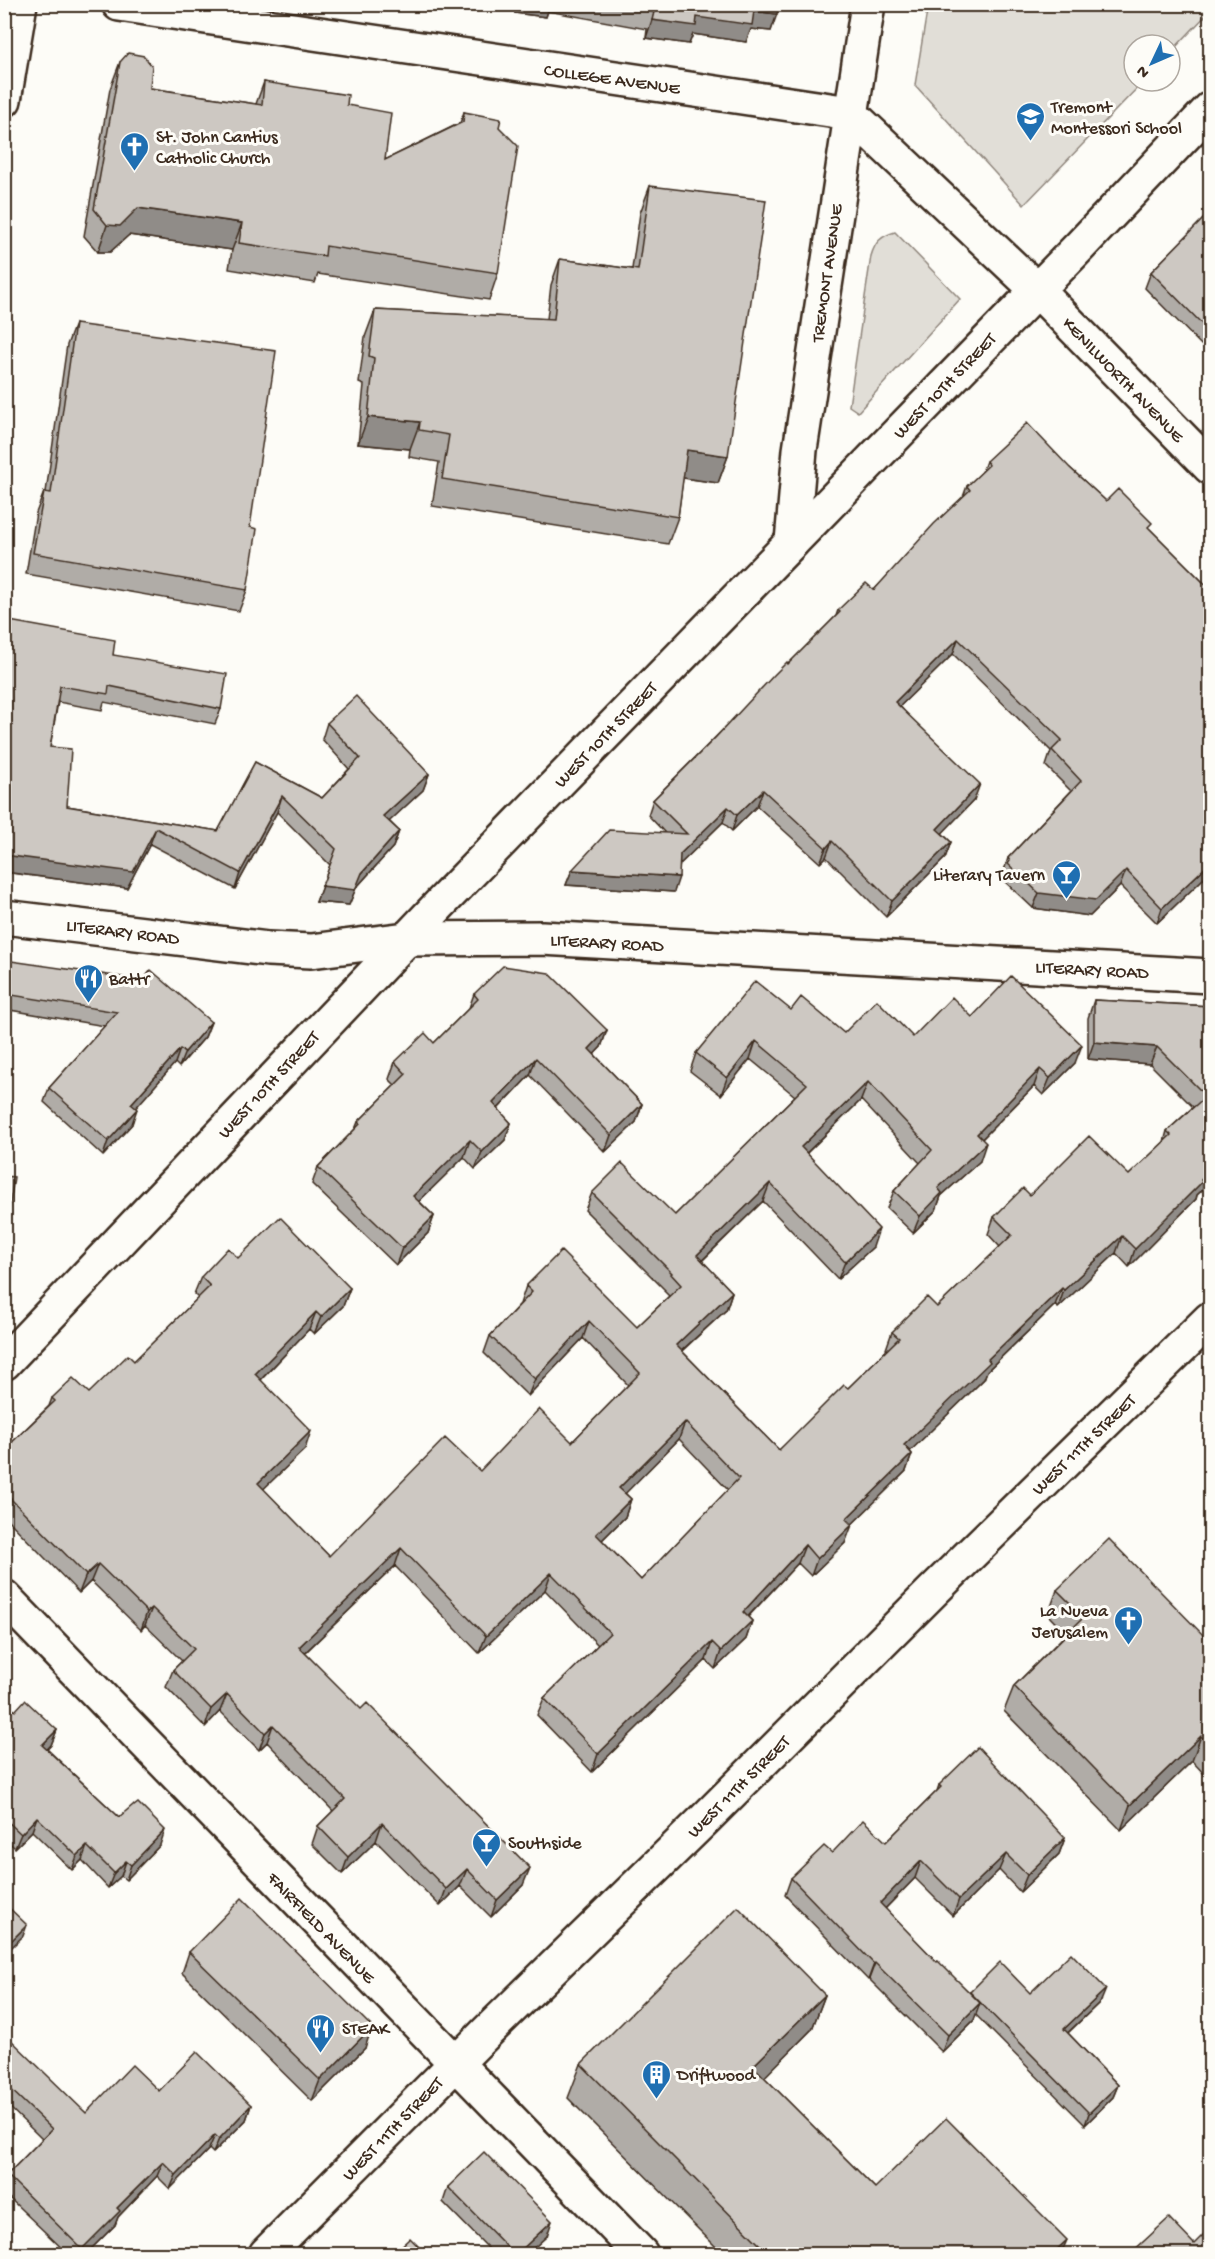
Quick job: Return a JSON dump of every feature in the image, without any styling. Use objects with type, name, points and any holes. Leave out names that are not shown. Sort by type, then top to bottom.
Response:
[{"type":"street","points":[[4,100],[20,4]]},
{"type":"street","name":"COLLEGE AVENUE","points":[[119,4],[850,113]]},
{"type":"street","name":"TREMONT AVENUE","points":[[792,542],[800,450],[868,4]]},
{"type":"street","name":"WEST 10TH STREET","points":[[4,1364],[406,939],[1210,109]]},
{"type":"street","points":[[850,113],[1037,290]]},
{"type":"street","name":"KENILWORTH AVENUE","points":[[1037,290],[1210,468]]},
{"type":"street","name":"LITERARY ROAD","points":[[4,917],[268,949],[311,951],[406,939],[542,938],[1210,976]]},
{"type":"street","name":"WEST 11TH STREET","points":[[266,2254],[455,2064],[1210,1319]]},
{"type":"street","name":"FAIRFIELD AVENUE","points":[[4,1598],[642,2254]]},
{"type":"shaded area","points":[[1210,4],[1210,11],[1182,40],[1182,33],[1122,33],[1122,93],[1132,93],[1024,205],[915,85],[928,5]]},
{"type":"shaded area","points":[[895,232],[960,299],[858,412],[849,406],[871,256],[879,240]]},
{"type":"building","points":[[615,4],[779,4],[777,14],[754,11],[752,25],[697,17],[696,26],[652,20],[654,12]]},
{"type":"building","points":[[128,53],[144,56],[152,66],[150,88],[262,105],[264,82],[348,95],[347,105],[391,113],[385,160],[463,122],[464,112],[501,119],[499,127],[518,146],[498,273],[326,246],[325,256],[239,243],[242,223],[138,208],[120,226],[107,225],[94,209],[120,62]]},
{"type":"building","points":[[650,186],[766,200],[728,456],[687,450],[678,517],[442,479],[449,435],[419,430],[420,422],[368,417],[374,358],[369,356],[375,310],[554,319],[560,259],[638,270]]},
{"type":"building","points":[[1210,212],[1210,332],[1151,272]]},
{"type":"building","points":[[75,324],[276,351],[250,527],[257,529],[247,590],[33,553],[44,492],[51,493]]},
{"type":"building","points":[[1027,423],[1070,468],[1106,501],[1118,489],[1152,523],[1148,527],[1208,587],[1210,584],[1210,863],[1162,908],[1126,870],[1096,900],[1039,893],[1008,864],[1010,861],[1008,858],[1081,781],[1052,750],[1062,740],[958,639],[895,702],[980,784],[937,829],[951,842],[892,901],[832,841],[826,848],[763,790],[737,815],[728,807],[680,854],[679,877],[572,870],[609,830],[687,834],[653,800],[866,583],[874,590],[934,524],[970,490],[967,486],[989,465],[986,461]]},
{"type":"building","points":[[4,620],[115,640],[113,655],[227,674],[221,709],[109,686],[108,694],[60,686],[50,747],[71,749],[67,806],[218,831],[255,762],[322,798],[360,758],[327,723],[356,696],[429,774],[383,816],[399,831],[362,873],[355,890],[322,886],[336,849],[282,796],[240,873],[156,828],[133,872],[4,855]]},
{"type":"building","points":[[4,960],[143,980],[151,970],[211,1022],[185,1052],[180,1049],[131,1104],[137,1109],[108,1141],[49,1088],[117,1012],[6,994],[4,1007]]},
{"type":"building","points":[[503,966],[549,973],[607,1030],[589,1049],[642,1104],[611,1135],[536,1058],[493,1103],[511,1123],[482,1152],[470,1140],[413,1196],[434,1216],[402,1248],[318,1167],[360,1124],[358,1122],[406,1074],[395,1062],[425,1033],[434,1043],[478,999],[474,994]]},
{"type":"building","points":[[1011,976],[1082,1045],[1050,1078],[1040,1069],[977,1134],[986,1143],[938,1188],[942,1193],[920,1216],[894,1191],[932,1150],[868,1082],[801,1147],[879,1229],[845,1262],[770,1183],[697,1255],[732,1292],[676,1345],[779,1450],[844,1385],[848,1388],[899,1338],[892,1332],[927,1297],[937,1307],[1012,1235],[994,1217],[1023,1188],[1030,1195],[1089,1136],[1129,1175],[1171,1135],[1167,1131],[1206,1096],[1157,1047],[1094,1042],[1094,1000],[1210,1006],[1210,1171],[1201,1180],[1202,1182],[1135,1249],[1122,1236],[1064,1290],[1062,1288],[988,1359],[990,1362],[904,1445],[912,1454],[846,1519],[852,1525],[817,1559],[805,1545],[743,1612],[752,1621],[721,1651],[712,1642],[598,1754],[544,1698],[610,1633],[551,1573],[486,1636],[401,1548],[299,1647],[361,1709],[367,1703],[530,1868],[497,1900],[467,1869],[446,1889],[382,1823],[348,1857],[318,1826],[345,1799],[273,1725],[265,1733],[227,1694],[211,1709],[173,1670],[194,1649],[152,1608],[147,1612],[98,1564],[86,1575],[4,1492],[4,1450],[55,1401],[52,1398],[73,1378],[89,1393],[128,1355],[134,1361],[210,1286],[201,1277],[228,1248],[238,1258],[280,1217],[350,1288],[321,1317],[316,1312],[255,1374],[311,1431],[258,1483],[329,1556],[445,1438],[480,1471],[539,1409],[572,1442],[640,1373],[589,1321],[535,1379],[490,1336],[532,1292],[526,1286],[561,1251],[637,1327],[681,1285],[672,1273],[592,1193],[622,1163],[675,1215],[807,1084],[756,1041],[727,1078],[696,1053],[755,981],[791,1010],[801,997],[844,1033],[877,1000],[913,1037],[952,997],[972,1017]],"holes":[[[685,1422],[739,1478],[641,1580],[596,1534],[631,1499],[619,1488]]]},
{"type":"building","points":[[4,1176],[14,1177],[4,1246]]},
{"type":"building","points":[[1109,1539],[1210,1642],[1210,1745],[1201,1736],[1130,1805],[1014,1686],[1084,1617],[1057,1590]]},
{"type":"building","points":[[4,1700],[15,1711],[25,1700],[57,1730],[42,1745],[119,1817],[138,1803],[165,1830],[131,1865],[126,1861],[114,1873],[87,1846],[77,1856],[37,1817],[21,1834],[4,1818]]},
{"type":"building","points":[[978,1747],[1065,1838],[1027,1875],[1006,1854],[959,1899],[921,1861],[880,1903],[980,2003],[948,2035],[874,1964],[791,1878],[824,1846],[832,1853],[863,1820],[886,1842]]},
{"type":"building","points":[[242,1898],[372,2027],[320,2080],[189,1952]]},
{"type":"building","points":[[4,1903],[27,1925],[4,1948]]},
{"type":"building","name":"Driftwood","points":[[738,1907],[825,1995],[753,2066],[875,2188],[946,2118],[1067,2240],[1052,2254],[769,2254],[581,2064]]},
{"type":"building","points":[[1071,1953],[1106,1989],[1064,2029],[1118,2085],[1089,2113],[970,1992],[1000,1962],[1030,1993]]},
{"type":"building","points":[[8,2037],[86,2113],[132,2065],[159,2091],[197,2052],[251,2105],[219,2139],[215,2135],[176,2175],[163,2162],[117,2208],[120,2211],[82,2249],[7,2175],[52,2129],[4,2083],[4,2041]]},
{"type":"building","points":[[484,2152],[552,2221],[517,2254],[514,2254],[448,2187]]},
{"type":"building","points":[[1169,2218],[1194,2244],[1210,2228],[1210,2254],[1130,2254]]},
{"type":"building","points":[[410,2238],[426,2254],[393,2254]]},
{"type":"place","name":"Tremont Montessori School","points":[[1030,142]]},
{"type":"place","name":"St. John Cantius Catholic Church","points":[[135,172]]},
{"type":"place","name":"Literary Tavern","points":[[1066,900]]},
{"type":"place","name":"Battr","points":[[88,1004]]},
{"type":"place","name":"La Nueva Jerusalem","points":[[1129,1646]]},
{"type":"place","name":"Southside","points":[[487,1868]]},
{"type":"place","name":"STEAK","points":[[321,2054]]},
{"type":"place","name":"Driftwood","points":[[656,2100]]}]
